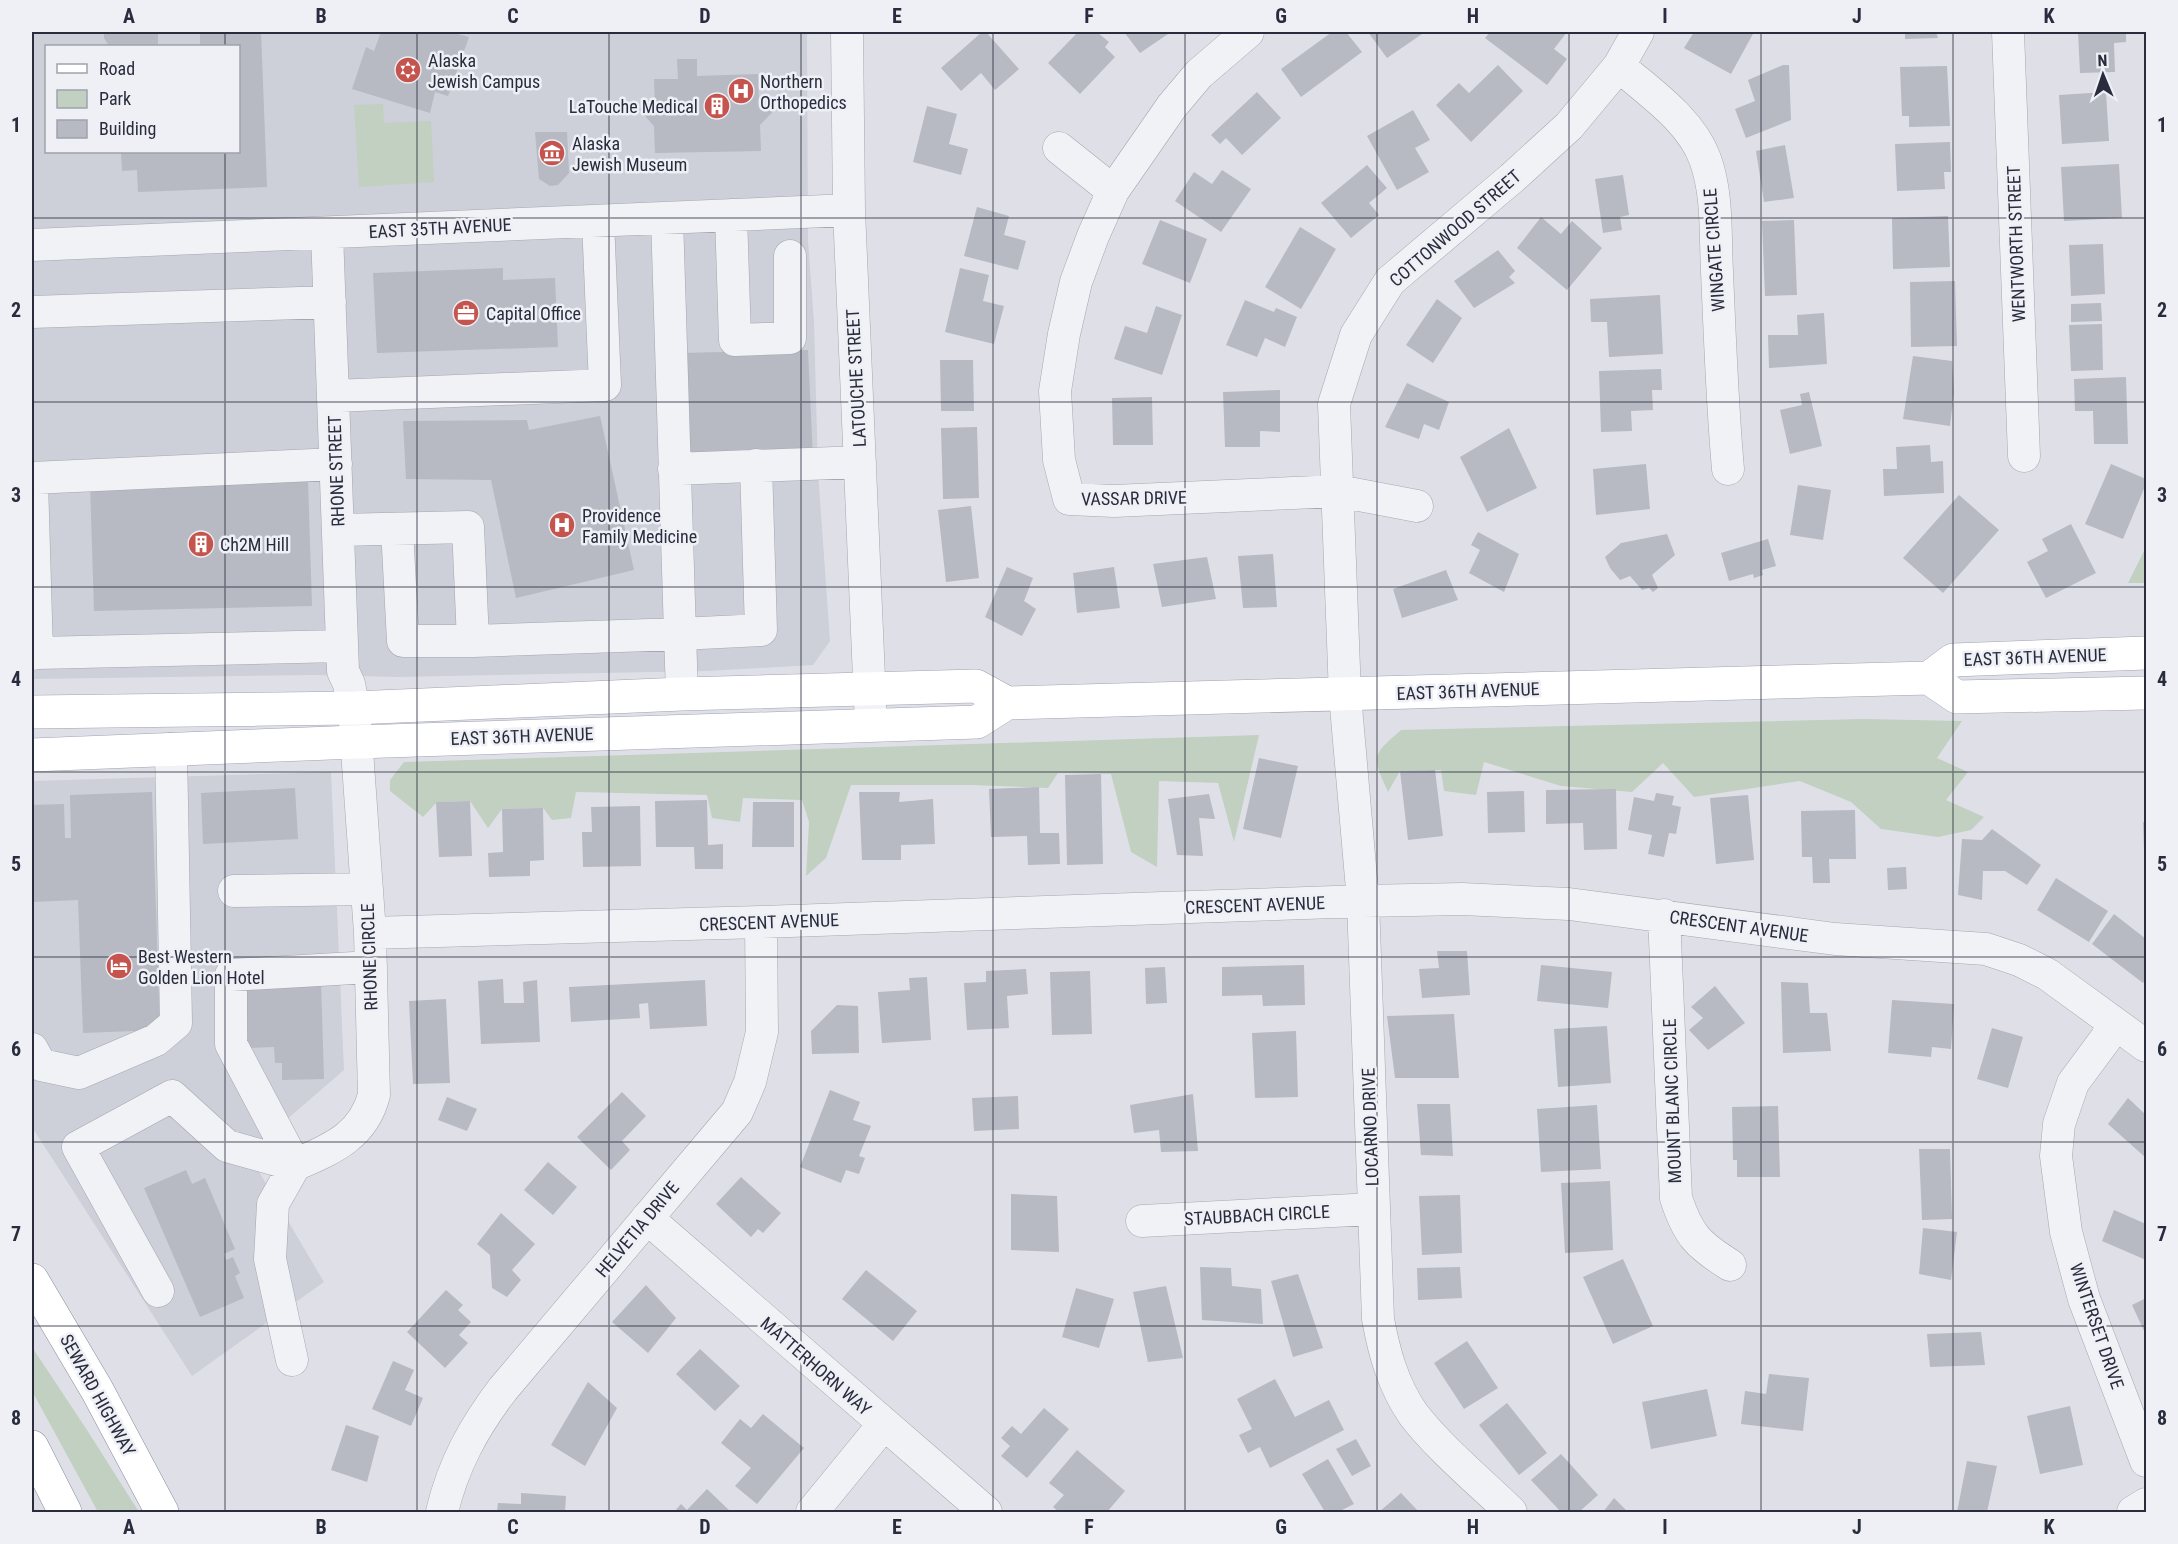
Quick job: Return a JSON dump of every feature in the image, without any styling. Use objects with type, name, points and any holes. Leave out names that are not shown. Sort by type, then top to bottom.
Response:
[{"type":"main road","name":"EAST 36TH AVENUE","points":[[32,712],[354,708],[682,694],[976,686],[1007,703],[1345,695],[1929,678],[1953,660],[2146,653]]},
{"type":"main road","name":"EAST 36TH AVENUE","points":[[1929,678],[1956,697],[2146,693]]},
{"type":"main road","name":"EAST 36TH AVENUE","points":[[32,755],[977,722],[1007,703]]},
{"type":"main road","name":"SEWARD HIGHWAY","points":[[32,1280],[97,1390],[162,1512]]},
{"type":"main road","points":[[32,1447],[65,1512]]},
{"type":"street","name":"LATOUCHE STREET","points":[[847,32],[849,210],[871,725]]},
{"type":"street","name":"VASSAR DRIVE","points":[[1248,32],[1198,74],[1172,106],[1113,191],[1093,236],[1076,282],[1064,334],[1055,391],[1059,460],[1069,499],[1114,501],[1338,491]]},
{"type":"street","name":"COTTONWOOD STREET","points":[[1345,695],[1334,404],[1356,335],[1390,281],[1512,178],[1569,126],[1619,66],[1638,32]]},
{"type":"street","name":"WENTWORTH STREET","points":[[2008,32],[2024,456]]},
{"type":"street","name":"WINGATE CIRCLE","points":[[1619,66],[1688,128],[1705,158],[1713,194],[1728,469]]},
{"type":"street","points":[[1059,148],[1113,191]]},
{"type":"street","name":"EAST 35TH AVENUE","points":[[32,245],[849,210]]},
{"type":"street","points":[[731,215],[735,340],[790,338],[790,256]]},
{"type":"street","points":[[667,218],[682,694]]},
{"type":"street","points":[[334,396],[605,385],[598,221]]},
{"type":"street","name":"RHONE STREET","points":[[327,233],[343,671],[349,684],[354,708]]},
{"type":"street","points":[[32,312],[330,302]]},
{"type":"street","points":[[674,469],[860,462]]},
{"type":"street","points":[[336,464],[32,479],[34,653],[342,646]]},
{"type":"street","points":[[397,529],[403,641],[473,641],[761,630],[756,465]]},
{"type":"street","points":[[1338,491],[1417,506]]},
{"type":"street","points":[[339,530],[468,526],[473,641]]},
{"type":"street","name":"LOCARNO DRIVE","points":[[1345,695],[1363,901],[1378,1319],[1384,1353],[1413,1413],[1442,1445],[1511,1512]]},
{"type":"street","name":"RHONE CIRCLE","points":[[295,1165],[348,1138],[371,1108],[374,1095],[370,933],[354,708]]},
{"type":"street","points":[[32,1049],[41,1065],[79,1073],[156,1040],[176,1023],[171,749]]},
{"type":"street","points":[[234,891],[367,889]]},
{"type":"street","name":"CRESCENT AVENUE","points":[[370,933],[1363,901],[1462,899],[1557,903],[1664,915],[1835,939],[1986,949],[2019,960],[2047,974],[2146,1046]]},
{"type":"street","name":"MOUNT BLANC CIRCLE","points":[[1664,915],[1676,1198],[1685,1224],[1703,1248],[1730,1265]]},
{"type":"street","name":"HELVETIA DRIVE","points":[[442,1512],[460,1455],[480,1419],[737,1112],[750,1082],[762,1032],[761,922]]},
{"type":"street","points":[[295,1165],[231,1044],[231,975],[370,967]]},
{"type":"street","name":"WINTERSET DRIVE","points":[[2116,1026],[2073,1083],[2059,1124],[2056,1156],[2066,1232],[2084,1299],[2146,1461]]},
{"type":"street","points":[[158,1292],[78,1147],[172,1096],[227,1146],[295,1165]]},
{"type":"street","points":[[292,1360],[270,1259],[273,1204],[295,1165]]},
{"type":"street","name":"STAUBBACH CIRCLE","points":[[1142,1221],[1373,1209]]},
{"type":"street","name":"MATTERHORN WAY","points":[[646,1218],[986,1512]]},
{"type":"street","points":[[812,1512],[884,1424]]},
{"type":"street","points":[[2133,1512],[2146,1504]]},
{"type":"shaded area","points":[[32,32],[807,32],[808,241],[814,322],[818,472],[830,641],[813,665],[707,671],[397,677],[314,675],[32,679]]},
{"type":"shaded area","points":[[331,772],[344,1070],[248,1153],[324,1282],[192,1376],[32,1127],[32,781]]},
{"type":"green space","points":[[383,104],[384,123],[431,121],[434,182],[359,187],[354,105]]},
{"type":"green space","points":[[2146,531],[2146,583],[2128,583],[2145,549]]},
{"type":"green space","points":[[1864,719],[1962,721],[1937,758],[1968,772],[1946,800],[1984,817],[1971,830],[1938,837],[1881,829],[1851,802],[1800,781],[1694,797],[1663,763],[1632,792],[1561,786],[1484,762],[1476,795],[1444,791],[1441,770],[1400,771],[1388,792],[1377,763],[1379,752],[1401,730]]},
{"type":"green space","points":[[1259,735],[1234,842],[1218,783],[1159,781],[1157,867],[1131,852],[1111,774],[1058,773],[1048,788],[972,785],[851,785],[826,858],[806,876],[809,822],[802,800],[743,798],[740,822],[712,818],[707,795],[576,792],[571,818],[552,820],[543,808],[502,809],[488,828],[470,801],[437,802],[423,817],[390,791],[390,780],[404,762]]},
{"type":"green space","points":[[32,1347],[139,1512],[98,1512],[32,1391]]},
{"type":"building","points":[[104,32],[158,32],[158,45],[108,45],[104,38]]},
{"type":"building","points":[[200,32],[261,32],[267,187],[138,192],[137,170],[122,171],[121,153],[240,153],[240,45],[200,45]]},
{"type":"building","name":"Alaska Jewish Campus","points":[[381,32],[450,32],[469,37],[448,96],[435,92],[430,113],[352,89],[366,47],[374,51]]},
{"type":"building","points":[[982,32],[986,32],[1019,69],[995,90],[981,73],[961,91],[941,68]]},
{"type":"building","points":[[1078,32],[1097,32],[1109,42],[1105,47],[1115,57],[1080,94],[1048,63]]},
{"type":"building","points":[[1124,32],[1171,32],[1140,53]]},
{"type":"building","points":[[1332,32],[1346,32],[1362,52],[1301,97],[1281,69]]},
{"type":"building","points":[[1368,32],[1425,32],[1387,58]]},
{"type":"building","points":[[1490,32],[1567,32],[1554,49],[1567,59],[1547,85],[1485,38]]},
{"type":"building","points":[[1694,32],[1754,32],[1731,74],[1684,48]]},
{"type":"building","points":[[1905,32],[1936,32],[1938,38],[1905,39]]},
{"type":"building","points":[[2078,32],[2126,32],[2126,42],[2114,43],[2115,72],[2080,73]]},
{"type":"building","name":"LaTouche Medical","points":[[677,59],[697,59],[697,76],[758,74],[759,104],[781,103],[760,125],[761,151],[655,153],[654,126],[638,108],[655,107],[654,79],[678,79]]},
{"type":"building","points":[[1498,65],[1523,91],[1471,142],[1436,105],[1459,83],[1469,93]]},
{"type":"building","points":[[1783,65],[1789,65],[1791,120],[1746,138],[1735,109],[1755,101],[1748,80]]},
{"type":"building","points":[[1947,66],[1950,126],[1909,127],[1909,116],[1902,116],[1900,67]]},
{"type":"building","points":[[1257,92],[1281,118],[1242,155],[1226,138],[1220,144],[1211,135]]},
{"type":"building","points":[[2106,92],[2109,141],[2062,144],[2059,95]]},
{"type":"building","points":[[927,106],[957,114],[949,144],[968,149],[961,175],[913,162]]},
{"type":"building","points":[[1413,110],[1430,140],[1415,148],[1429,172],[1397,190],[1367,136]]},
{"type":"building","name":"Alaska Jewish Museum","points":[[535,132],[567,132],[569,173],[558,185],[550,186],[539,179]]},
{"type":"building","points":[[1950,142],[1951,172],[1944,172],[1945,189],[1897,191],[1895,144]]},
{"type":"building","points":[[1785,145],[1794,198],[1764,202],[1756,151]]},
{"type":"building","points":[[2119,164],[2122,218],[2064,221],[2061,167]]},
{"type":"building","points":[[1367,165],[1387,188],[1369,203],[1379,215],[1351,238],[1321,203]]},
{"type":"building","points":[[1222,170],[1251,189],[1221,232],[1175,201],[1194,172],[1212,184]]},
{"type":"building","points":[[1623,175],[1629,215],[1620,217],[1622,230],[1603,233],[1595,179]]},
{"type":"building","points":[[977,207],[1009,216],[1004,235],[1026,241],[1018,270],[964,256]]},
{"type":"building","points":[[1948,216],[1950,267],[1893,269],[1892,218]]},
{"type":"building","points":[[1541,217],[1561,234],[1572,221],[1602,248],[1567,290],[1517,248]]},
{"type":"building","points":[[1160,220],[1207,239],[1190,283],[1142,264]]},
{"type":"building","points":[[1794,220],[1797,295],[1765,296],[1762,221]]},
{"type":"building","points":[[1300,227],[1336,249],[1301,309],[1265,287]]},
{"type":"building","points":[[2103,244],[2105,294],[2071,296],[2069,245]]},
{"type":"building","points":[[1498,250],[1515,271],[1509,277],[1515,283],[1474,308],[1454,281]]},
{"type":"building","name":"Capital Office","points":[[503,268],[503,280],[555,278],[558,347],[377,353],[373,273]]},
{"type":"building","points":[[960,268],[989,275],[983,301],[1004,306],[994,344],[945,332]]},
{"type":"building","points":[[1955,281],[1957,346],[1911,347],[1910,282]]},
{"type":"building","points":[[1660,295],[1663,354],[1609,357],[1607,322],[1591,322],[1590,299]]},
{"type":"building","points":[[1437,299],[1462,318],[1433,363],[1406,345]]},
{"type":"building","points":[[1245,300],[1274,312],[1276,308],[1297,317],[1285,347],[1265,338],[1257,357],[1226,345]]},
{"type":"building","points":[[2101,303],[2102,321],[2071,322],[2071,304]]},
{"type":"building","points":[[1156,306],[1182,315],[1162,375],[1114,359],[1125,326],[1147,333]]},
{"type":"building","points":[[1824,313],[1827,364],[1769,368],[1768,335],[1798,335],[1797,315]]},
{"type":"building","points":[[2102,324],[2103,370],[2071,371],[2069,325]]},
{"type":"building","points":[[808,350],[813,460],[687,464],[681,353]]},
{"type":"building","points":[[1913,356],[1952,361],[1954,392],[1950,426],[1903,419]]},
{"type":"building","points":[[940,360],[973,360],[974,411],[941,411]]},
{"type":"building","points":[[1661,369],[1662,390],[1652,390],[1653,410],[1631,411],[1632,431],[1601,432],[1599,371]]},
{"type":"building","points":[[2126,377],[2128,444],[2094,444],[2093,411],[2075,411],[2074,379]]},
{"type":"building","points":[[1407,383],[1449,402],[1439,430],[1424,424],[1419,439],[1385,427]]},
{"type":"building","points":[[1280,390],[1280,432],[1260,431],[1260,447],[1225,447],[1223,392]]},
{"type":"building","points":[[1809,392],[1822,446],[1790,454],[1780,410],[1802,405],[1800,394]]},
{"type":"building","points":[[1152,397],[1153,445],[1113,445],[1112,398]]},
{"type":"building","name":"Providence Family Medicine","points":[[600,416],[634,570],[516,598],[491,480],[406,479],[403,421],[527,420],[529,430]]},
{"type":"building","points":[[977,427],[979,498],[943,499],[941,428]]},
{"type":"building","points":[[1509,428],[1537,488],[1487,512],[1460,457]]},
{"type":"building","points":[[1930,445],[1931,462],[1943,461],[1944,493],[1884,496],[1883,469],[1897,469],[1896,447]]},
{"type":"building","points":[[1646,464],[1650,509],[1596,515],[1593,469]]},
{"type":"building","points":[[2111,464],[2146,479],[2123,539],[2085,524]]},
{"type":"building","name":"Ch2M Hill","points":[[308,480],[312,606],[94,611],[90,482]]},
{"type":"building","points":[[1798,485],[1831,490],[1823,540],[1790,535]]},
{"type":"building","points":[[1959,495],[1999,530],[1943,593],[1903,558]]},
{"type":"building","points":[[971,506],[979,578],[946,582],[938,510]]},
{"type":"building","points":[[2071,524],[2096,573],[2046,598],[2027,562],[2048,551],[2042,539]]},
{"type":"building","points":[[1478,532],[1519,554],[1504,592],[1469,573],[1480,550],[1471,545]]},
{"type":"building","points":[[1667,534],[1675,555],[1652,575],[1658,588],[1653,592],[1649,588],[1642,590],[1630,576],[1620,580],[1610,568],[1605,557],[1621,543]]},
{"type":"building","points":[[1768,539],[1776,566],[1762,570],[1763,575],[1754,578],[1753,574],[1729,581],[1721,553]]},
{"type":"building","points":[[1273,554],[1277,607],[1243,608],[1238,556]]},
{"type":"building","points":[[1207,557],[1216,599],[1162,607],[1153,564]]},
{"type":"building","points":[[1007,567],[1033,578],[1024,601],[1036,609],[1022,636],[985,617]]},
{"type":"building","points":[[1114,567],[1120,608],[1077,613],[1073,573]]},
{"type":"building","points":[[1446,570],[1458,600],[1402,618],[1393,589]]},
{"type":"building","points":[[1259,758],[1298,766],[1281,838],[1243,829]]},
{"type":"building","points":[[1435,770],[1443,836],[1408,840],[1400,771]]},
{"type":"building","points":[[1101,774],[1103,864],[1067,865],[1065,775]]},
{"type":"building","points":[[1039,787],[1040,833],[1059,833],[1060,864],[1028,865],[1027,836],[991,837],[989,789]]},
{"type":"building","points":[[295,788],[298,839],[203,844],[201,793]]},
{"type":"building","points":[[1616,789],[1617,849],[1584,850],[1583,823],[1546,824],[1546,790]]},
{"type":"building","points":[[1524,791],[1525,832],[1488,833],[1487,792]]},
{"type":"building","name":"Best Western Golden Lion Hotel","points":[[152,792],[160,1030],[83,1033],[78,900],[32,902],[32,805],[64,804],[65,838],[71,838],[70,795]]},
{"type":"building","points":[[859,792],[900,792],[899,802],[933,799],[935,844],[901,845],[901,860],[862,860]]},
{"type":"building","points":[[1656,793],[1674,796],[1672,805],[1681,807],[1676,834],[1669,833],[1664,857],[1648,854],[1652,835],[1628,830],[1634,797],[1654,801]]},
{"type":"building","points":[[1209,794],[1215,819],[1199,818],[1203,856],[1177,855],[1168,799]]},
{"type":"building","points":[[1748,795],[1754,860],[1716,864],[1710,798]]},
{"type":"building","points":[[707,800],[708,845],[723,844],[723,869],[695,869],[694,847],[656,847],[655,801]]},
{"type":"building","points":[[470,801],[472,856],[439,857],[436,802]]},
{"type":"building","points":[[753,802],[794,802],[794,847],[752,847]]},
{"type":"building","points":[[640,806],[641,866],[583,867],[582,832],[592,832],[591,807]]},
{"type":"building","points":[[543,808],[544,860],[530,861],[530,876],[489,877],[488,853],[503,852],[502,809]]},
{"type":"building","points":[[1855,810],[1856,859],[1829,859],[1830,883],[1813,883],[1812,857],[1802,857],[1801,811]]},
{"type":"building","points":[[2143,822],[2146,822],[2146,851],[2144,851]]},
{"type":"building","points":[[1992,829],[2041,865],[2027,885],[2005,871],[1983,871],[1982,900],[1958,895],[1962,839],[1982,840]]},
{"type":"building","points":[[1906,867],[1907,889],[1888,890],[1887,868]]},
{"type":"building","points":[[2056,878],[2108,911],[2089,942],[2037,910]]},
{"type":"building","points":[[2114,914],[2146,939],[2146,978],[2143,983],[2092,944]]},
{"type":"building","points":[[1437,951],[1467,951],[1470,995],[1422,998],[1419,969],[1439,968]]},
{"type":"building","points":[[1304,965],[1305,1005],[1263,1006],[1262,995],[1222,996],[1222,967]]},
{"type":"building","points":[[1541,965],[1612,972],[1608,1008],[1537,1001]]},
{"type":"building","points":[[1165,967],[1167,1003],[1146,1004],[1145,968]]},
{"type":"building","points":[[1026,969],[1028,994],[1007,996],[1009,1028],[967,1030],[964,983],[986,982],[986,971]]},
{"type":"building","points":[[1090,971],[1092,1034],[1052,1035],[1050,972]]},
{"type":"building","points":[[927,977],[931,1040],[882,1043],[878,992],[910,990],[909,978]]},
{"type":"building","points":[[503,979],[504,1003],[524,1003],[523,982],[537,980],[540,1042],[481,1044],[478,981]]},
{"type":"building","points":[[705,980],[707,1026],[650,1029],[648,1003],[639,1004],[640,1018],[571,1022],[569,987]]},
{"type":"building","points":[[321,982],[324,1079],[282,1080],[282,1063],[275,1063],[274,1047],[248,1048],[246,985]]},
{"type":"building","points":[[1781,982],[1808,983],[1810,1013],[1827,1013],[1831,1051],[1783,1053]]},
{"type":"building","points":[[1715,986],[1745,1023],[1708,1050],[1689,1030],[1703,1018],[1691,1007]]},
{"type":"building","points":[[446,999],[450,1083],[413,1084],[409,1001]]},
{"type":"building","points":[[1892,1000],[1954,1004],[1951,1049],[1932,1047],[1931,1057],[1888,1053]]},
{"type":"building","points":[[837,1005],[858,1006],[859,1053],[812,1054],[811,1031]]},
{"type":"building","points":[[1454,1014],[1459,1078],[1395,1078],[1387,1016]]},
{"type":"building","points":[[1607,1026],[1611,1083],[1558,1087],[1554,1029]]},
{"type":"building","points":[[1992,1028],[2023,1037],[2008,1088],[1977,1079]]},
{"type":"building","points":[[1296,1031],[1298,1097],[1255,1098],[1252,1033]]},
{"type":"building","points":[[830,1090],[860,1102],[853,1120],[871,1126],[859,1156],[865,1158],[859,1174],[846,1170],[841,1183],[800,1167]]},
{"type":"building","points":[[622,1092],[646,1116],[622,1141],[630,1150],[611,1170],[577,1137]]},
{"type":"building","points":[[1193,1094],[1198,1151],[1161,1152],[1159,1130],[1134,1133],[1130,1105]]},
{"type":"building","points":[[1018,1096],[1019,1129],[974,1131],[972,1098]]},
{"type":"building","points":[[447,1097],[477,1109],[467,1131],[438,1120]]},
{"type":"building","points":[[2128,1098],[2146,1115],[2146,1158],[2108,1124]]},
{"type":"building","points":[[1417,1104],[1450,1104],[1453,1156],[1421,1155]]},
{"type":"building","points":[[1597,1105],[1601,1169],[1541,1172],[1537,1109]]},
{"type":"building","points":[[1778,1106],[1780,1177],[1737,1177],[1737,1160],[1733,1160],[1732,1107]]},
{"type":"building","points":[[1919,1149],[1950,1149],[1952,1219],[1922,1220]]},
{"type":"building","points":[[548,1162],[577,1187],[553,1215],[524,1190]]},
{"type":"building","points":[[186,1170],[192,1184],[205,1178],[235,1249],[224,1254],[226,1260],[233,1257],[240,1273],[235,1276],[244,1298],[200,1317],[144,1188]]},
{"type":"building","points":[[741,1177],[781,1213],[763,1233],[758,1229],[751,1237],[716,1204]]},
{"type":"building","points":[[1610,1181],[1613,1250],[1565,1253],[1561,1183]]},
{"type":"building","points":[[1011,1194],[1057,1196],[1059,1252],[1011,1250]]},
{"type":"building","points":[[1460,1195],[1462,1253],[1422,1255],[1419,1196]]},
{"type":"building","points":[[2114,1210],[2146,1224],[2146,1260],[2102,1241]]},
{"type":"building","points":[[501,1213],[535,1244],[512,1270],[521,1280],[507,1297],[492,1288],[490,1255],[477,1244]]},
{"type":"building","points":[[1923,1228],[1957,1232],[1951,1280],[1919,1274]]},
{"type":"building","points":[[1623,1259],[1653,1326],[1613,1344],[1583,1277]]},
{"type":"building","points":[[1200,1267],[1231,1268],[1232,1286],[1261,1289],[1263,1324],[1202,1320]]},
{"type":"building","points":[[1460,1267],[1462,1298],[1418,1300],[1417,1268]]},
{"type":"building","points":[[866,1270],[917,1311],[893,1341],[842,1299]]},
{"type":"building","points":[[1298,1274],[1323,1348],[1293,1357],[1271,1281]]},
{"type":"building","points":[[646,1285],[676,1318],[648,1353],[612,1322]]},
{"type":"building","points":[[1166,1286],[1183,1358],[1148,1362],[1133,1292]]},
{"type":"building","points":[[1076,1288],[1114,1299],[1099,1348],[1062,1337]]},
{"type":"building","points":[[446,1290],[463,1305],[458,1310],[471,1322],[459,1335],[468,1343],[445,1368],[407,1332]]},
{"type":"building","points":[[2146,1298],[2146,1335],[2132,1305]]},
{"type":"building","points":[[1981,1332],[1985,1365],[1930,1367],[1927,1334]]},
{"type":"building","points":[[1467,1341],[1498,1388],[1464,1409],[1434,1363]]},
{"type":"building","points":[[700,1349],[740,1386],[715,1411],[676,1374]]},
{"type":"building","points":[[393,1361],[414,1370],[405,1390],[423,1398],[411,1426],[372,1409]]},
{"type":"building","points":[[1769,1374],[1809,1378],[1803,1431],[1741,1424],[1745,1391],[1766,1394]]},
{"type":"building","points":[[1275,1379],[1295,1417],[1329,1400],[1344,1430],[1270,1468],[1260,1447],[1248,1453],[1239,1435],[1252,1429],[1237,1399]]},
{"type":"building","points":[[588,1382],[617,1408],[585,1466],[551,1445]]},
{"type":"building","points":[[1707,1389],[1717,1436],[1651,1449],[1642,1402]]},
{"type":"building","points":[[1507,1403],[1547,1453],[1519,1475],[1479,1425]]},
{"type":"building","points":[[2070,1406],[2083,1465],[2040,1474],[2027,1416]]},
{"type":"building","points":[[1044,1408],[1069,1429],[1027,1478],[1001,1456],[1010,1446],[1001,1438],[1012,1426],[1021,1434]]},
{"type":"building","points":[[763,1414],[804,1448],[757,1504],[735,1486],[751,1468],[721,1443],[740,1419],[751,1428]]},
{"type":"building","points":[[346,1425],[379,1436],[367,1482],[331,1470]]},
{"type":"building","points":[[1356,1439],[1371,1466],[1352,1476],[1336,1449]]},
{"type":"building","points":[[1077,1450],[1125,1491],[1107,1512],[1059,1512],[1053,1507],[1064,1495],[1049,1483]]},
{"type":"building","points":[[1561,1454],[1598,1495],[1579,1512],[1561,1512],[1531,1480]]},
{"type":"building","points":[[1328,1459],[1354,1504],[1338,1512],[1325,1512],[1302,1474]]},
{"type":"building","points":[[1967,1461],[1997,1466],[1987,1512],[1957,1512]]},
{"type":"building","points":[[707,1489],[730,1511],[674,1512],[681,1504],[687,1510]]},
{"type":"building","points":[[521,1493],[566,1496],[565,1512],[497,1512],[498,1503],[521,1504]]},
{"type":"building","points":[[1401,1493],[1419,1512],[1379,1512]]},
{"type":"building","points":[[1614,1498],[1628,1512],[1603,1512]]},
{"type":"place","name":"Alaska Jewish Campus","points":[[408,70]]},
{"type":"place","name":"Northern Orthopedics","points":[[741,91]]},
{"type":"place","name":"LaTouche Medical","points":[[717,106]]},
{"type":"place","name":"Alaska Jewish Museum","points":[[552,153]]},
{"type":"place","name":"Capital Office","points":[[466,313]]},
{"type":"place","name":"Providence Family Medicine","points":[[562,525]]},
{"type":"place","name":"Ch2M Hill","points":[[201,544]]},
{"type":"place","name":"Best Western Golden Lion Hotel","points":[[119,966]]}]
